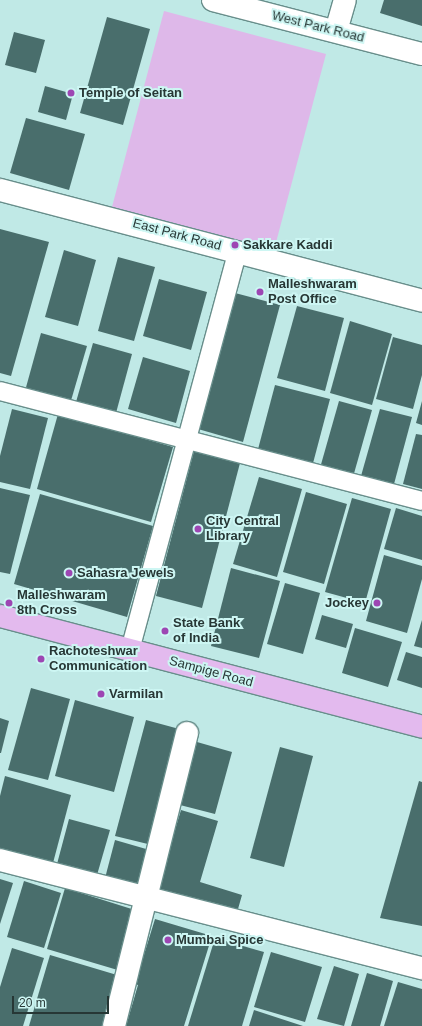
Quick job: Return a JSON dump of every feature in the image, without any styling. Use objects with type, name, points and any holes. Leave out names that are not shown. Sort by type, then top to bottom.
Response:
[{"type":"main road","name":"Sampige Road","points":[[0,616],[422,727]]},
{"type":"street","name":"West Park Road","points":[[213,0],[422,54]]},
{"type":"street","points":[[336,31],[346,0]]},
{"type":"street","name":"East Park Road","points":[[0,190],[238,251],[422,301]]},
{"type":"street","points":[[114,1026],[187,733]]},
{"type":"street","points":[[0,860],[422,968]]},
{"type":"lane","points":[[130,650],[238,251]]},
{"type":"lane","points":[[0,391],[422,501]]},
{"type":"shaded area","points":[[164,11],[326,54],[274,250],[112,207]]},
{"type":"building","points":[[384,0],[422,0],[422,26],[380,13]]},
{"type":"building","points":[[107,17],[150,29],[123,125],[80,113]]},
{"type":"building","points":[[14,32],[45,40],[36,73],[5,65]]},
{"type":"building","points":[[45,86],[73,94],[66,120],[38,112]]},
{"type":"building","points":[[26,118],[85,134],[69,190],[10,173]]},
{"type":"building","points":[[0,229],[49,242],[11,376],[0,373]]},
{"type":"building","points":[[64,250],[96,260],[78,326],[45,317]]},
{"type":"building","points":[[118,257],[155,267],[134,341],[98,331]]},
{"type":"building","points":[[159,279],[207,292],[191,350],[143,336]]},
{"type":"building","points":[[235,293],[280,305],[243,442],[198,429]]},
{"type":"building","points":[[297,306],[344,318],[325,391],[277,378]]},
{"type":"building","points":[[350,321],[392,334],[372,405],[330,393]]},
{"type":"building","points":[[41,333],[87,346],[70,404],[25,391]]},
{"type":"building","points":[[393,337],[422,345],[422,375],[413,409],[376,399]]},
{"type":"building","points":[[93,343],[132,354],[116,413],[76,402]]},
{"type":"building","points":[[143,357],[190,371],[176,423],[128,409]]},
{"type":"building","points":[[275,385],[330,399],[312,467],[257,453]]},
{"type":"building","points":[[339,401],[372,410],[353,477],[320,468]]},
{"type":"building","points":[[422,401],[422,425],[416,423]]},
{"type":"building","points":[[12,409],[48,418],[30,489],[0,482],[0,456]]},
{"type":"building","points":[[380,409],[412,417],[394,484],[361,476]]},
{"type":"building","points":[[58,414],[173,447],[151,522],[37,489]]},
{"type":"building","points":[[416,434],[422,435],[422,489],[403,484]]},
{"type":"building","name":"City Central Library","points":[[194,451],[240,463],[202,608],[156,596]]},
{"type":"building","points":[[259,477],[302,489],[277,577],[233,564]]},
{"type":"building","points":[[0,488],[30,495],[10,574],[0,572]]},
{"type":"building","points":[[306,492],[347,504],[324,584],[283,572]]},
{"type":"building","points":[[40,494],[153,526],[127,617],[14,584]]},
{"type":"building","points":[[352,498],[391,509],[365,603],[325,592]]},
{"type":"building","points":[[396,508],[422,516],[422,560],[384,549]]},
{"type":"building","points":[[384,555],[422,566],[422,579],[407,633],[366,621]]},
{"type":"building","points":[[231,568],[280,581],[259,658],[211,646]]},
{"type":"building","points":[[285,583],[320,593],[303,654],[267,644]]},
{"type":"building","points":[[322,615],[353,624],[346,648],[315,639]]},
{"type":"building","points":[[422,620],[422,648],[414,646]]},
{"type":"building","points":[[355,628],[402,642],[388,687],[342,673]]},
{"type":"building","points":[[406,652],[422,657],[422,688],[397,680]]},
{"type":"building","points":[[31,688],[70,699],[48,780],[8,770]]},
{"type":"building","points":[[75,700],[134,717],[114,792],[55,776]]},
{"type":"building","points":[[0,718],[9,721],[1,753],[0,753]]},
{"type":"building","points":[[146,720],[183,730],[152,845],[115,836]]},
{"type":"building","points":[[197,742],[232,752],[215,814],[180,805]]},
{"type":"building","points":[[280,747],[313,756],[284,867],[250,858]]},
{"type":"building","points":[[5,776],[71,795],[53,863],[0,849],[0,796]]},
{"type":"building","points":[[419,781],[422,782],[422,926],[380,918]]},
{"type":"building","points":[[181,810],[218,821],[200,882],[242,895],[236,916],[156,893]]},
{"type":"building","points":[[69,819],[110,830],[97,875],[57,864]]},
{"type":"building","points":[[115,840],[153,851],[141,892],[104,882]]},
{"type":"building","points":[[0,879],[13,883],[0,924]]},
{"type":"building","points":[[24,881],[61,893],[44,948],[7,937]]},
{"type":"building","points":[[65,888],[138,911],[121,971],[47,949]]},
{"type":"building","points":[[155,919],[212,936],[184,1026],[126,1026],[138,985],[135,984]]},
{"type":"building","points":[[215,938],[264,952],[242,1026],[188,1026]]},
{"type":"building","points":[[12,948],[44,958],[23,1026],[0,1026],[0,987]]},
{"type":"building","points":[[271,952],[322,967],[305,1022],[254,1007]]},
{"type":"building","points":[[50,955],[117,975],[102,1026],[29,1026]]},
{"type":"building","points":[[334,966],[359,974],[344,1026],[317,1019]]},
{"type":"building","points":[[367,973],[393,981],[380,1026],[351,1026]]},
{"type":"building","points":[[398,982],[422,989],[422,1026],[384,1026]]},
{"type":"building","points":[[254,1010],[303,1026],[249,1026]]},
{"type":"place","name":"Temple of Seitan","points":[[71,93]]},
{"type":"place","name":"Sakkare Kaddi","points":[[235,245]]},
{"type":"place","name":"Malleshwaram Post Office","points":[[260,292]]},
{"type":"place","name":"City Central Library","points":[[198,529]]},
{"type":"place","name":"Sahasra Jewels","points":[[69,573]]},
{"type":"place","name":"Malleshwaram 8th Cross","points":[[9,603]]},
{"type":"place","name":"Jockey","points":[[377,603]]},
{"type":"place","name":"State Bank of India","points":[[165,631]]},
{"type":"place","name":"Rachoteshwar Communication","points":[[41,659]]},
{"type":"place","name":"Varmilan","points":[[101,694]]},
{"type":"place","name":"Mumbai Spice","points":[[168,940]]}]
